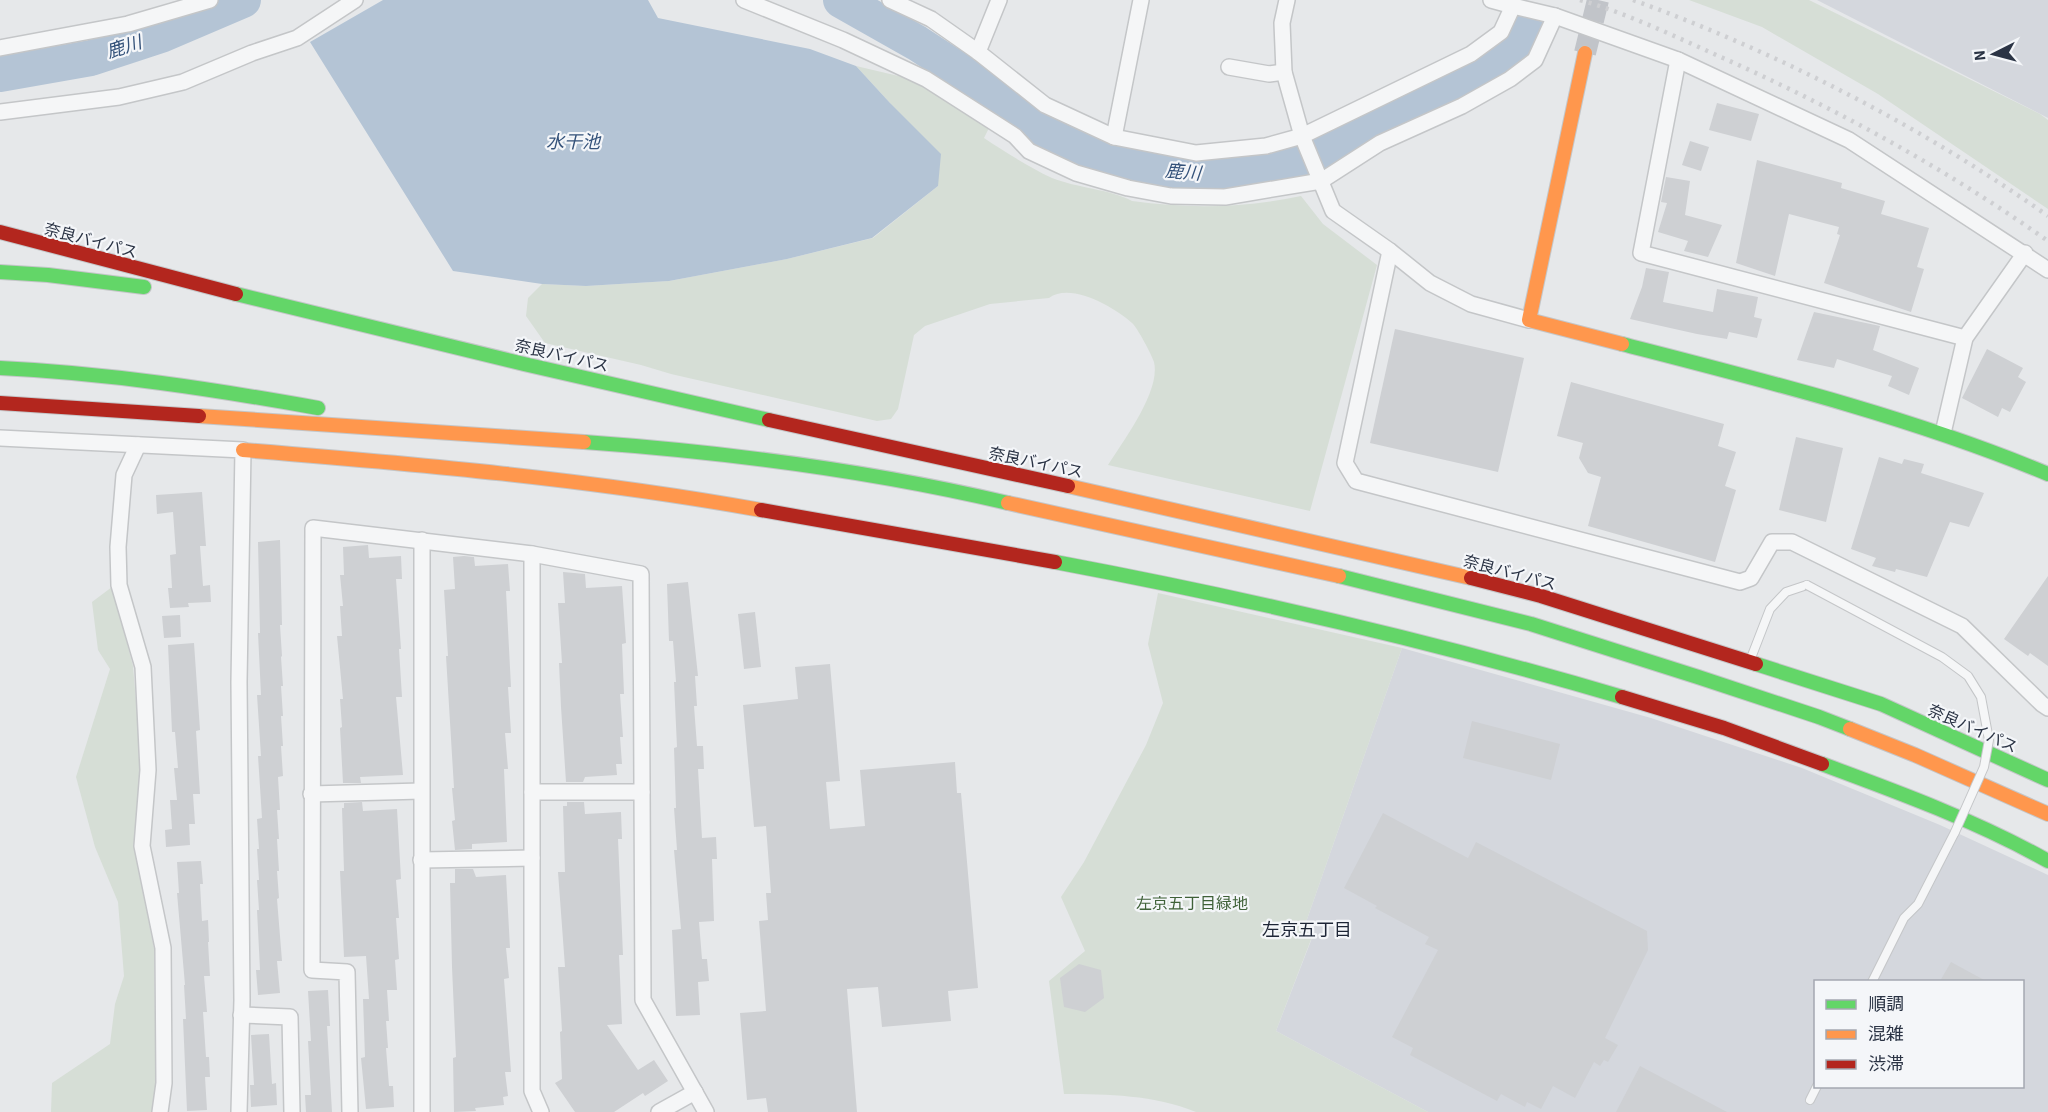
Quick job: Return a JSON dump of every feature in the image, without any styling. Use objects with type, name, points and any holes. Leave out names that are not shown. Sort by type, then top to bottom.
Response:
[{"type":"main road","points":[[1585,52],[1529,320],[1870,409],[2006,456],[2048,474]]},
{"type":"main road","name":"奈良バイパス","points":[[0,232],[363,326],[769,420],[1443,571],[1541,596],[1881,704],[2048,780]]},
{"type":"main road","points":[[0,272],[48,275],[163,290],[363,326]]},
{"type":"main road","points":[[0,368],[98,375],[176,384],[483,436]]},
{"type":"main road","points":[[0,402],[656,447],[935,486],[1100,525],[1342,577],[1531,624],[1819,717],[1904,750],[2048,814]]},
{"type":"main road","points":[[243,450],[448,467],[695,498],[1155,581],[1365,629],[1564,680],[1724,728],[1885,787],[2016,843],[2048,861]]},
{"type":"street","points":[[0,48],[128,24],[210,0]]},
{"type":"street","points":[[0,112],[119,97],[183,82],[252,53],[297,38],[355,0]]},
{"type":"street","points":[[744,0],[843,40],[926,79],[1015,136],[1029,151],[1076,173],[1128,188],[1182,196],[1225,198],[1318,175],[1380,143],[1462,106],[1510,79],[1535,60],[1555,16]]},
{"type":"street","points":[[890,0],[931,19],[978,52],[1045,105],[1114,137],[1196,153],[1304,141],[1471,54],[1501,32],[1513,6]]},
{"type":"street","points":[[978,52],[999,0]]},
{"type":"street","points":[[1114,137],[1141,0]]},
{"type":"street","points":[[1287,0],[1282,23],[1284,72],[1304,141],[1333,211],[1390,251],[1430,283],[1472,304],[1529,320]]},
{"type":"street","points":[[1491,0],[1555,16],[1678,60],[1849,140],[2048,270]]},
{"type":"street","points":[[1678,60],[1641,253],[1965,338]]},
{"type":"street","points":[[1229,68],[1269,74],[1284,72]]},
{"type":"street","points":[[1390,251],[1345,463],[1356,481],[1740,582],[1750,578],[1772,542],[1792,542],[1962,626],[2048,708]]},
{"type":"street","points":[[1943,433],[1965,338],[2025,253]]},
{"type":"street","points":[[0,438],[243,450],[239,682],[241,1015],[239,1112]]},
{"type":"street","points":[[138,445],[124,475],[118,547],[119,585],[143,667],[148,770],[142,846],[163,948],[164,1083],[160,1112]]},
{"type":"street","points":[[350,1112],[347,972],[312,970],[313,528],[532,554],[641,574],[643,1000],[706,1112]]},
{"type":"street","points":[[422,540],[422,1112]]},
{"type":"street","points":[[532,554],[532,1091],[541,1112]]},
{"type":"street","points":[[312,794],[421,791]]},
{"type":"street","points":[[532,792],[642,792]]},
{"type":"street","points":[[421,860],[532,858]]},
{"type":"street","points":[[241,1015],[290,1017],[292,1112]]},
{"type":"street","points":[[659,1112],[695,1092]]},
{"type":"lane","points":[[1750,662],[1770,609],[1786,592],[1807,585],[1942,657],[1968,676],[1981,697],[1989,740],[1984,767],[1955,832],[1918,904],[1904,918],[1873,980]]},
{"type":"lane","points":[[1810,1100],[1816,1088]]},
{"type":"shaded area","points":[[1817,0],[2048,0],[2048,118]]},
{"type":"shaded area","points":[[1402,648],[1651,718],[1802,768],[1940,825],[2048,875],[2048,1112],[1428,1112],[1276,1031],[1312,938],[1305,925]]},
{"type":"green space","points":[[1689,0],[1809,0],[2040,114],[2048,120],[2048,209],[1878,94],[1762,27]]},
{"type":"green space","points":[[856,66],[907,78],[939,95],[989,128],[984,138],[1035,169],[1062,181],[1132,201],[1175,205],[1238,205],[1301,196],[1323,224],[1377,265],[1310,511],[1108,465],[1131,430],[1146,401],[1155,374],[1154,362],[1132,323],[1104,304],[1080,295],[1058,294],[1049,298],[990,304],[925,326],[914,335],[898,409],[891,419],[877,421],[545,343],[526,316],[528,298],[542,284],[586,286],[669,281],[787,259],[873,238],[938,186],[890,103]]},
{"type":"green space","points":[[112,587],[133,666],[142,771],[134,847],[154,948],[156,1082],[152,1112],[51,1112],[52,1083],[110,1044],[115,1004],[124,976],[118,902],[95,847],[76,777],[110,669],[98,650],[92,602]]},
{"type":"green space","name":"左京五丁目緑地","points":[[1158,593],[1402,648],[1305,925],[1312,937],[1276,1031],[1428,1112],[1196,1112],[1147,1099],[1114,1095],[1064,1094],[1049,981],[1085,951],[1061,897],[1084,862],[1146,745],[1163,703],[1148,644]]},
{"type":"water","name":"水干池","points":[[383,0],[648,0],[658,18],[810,49],[856,66],[941,154],[938,186],[872,238],[787,259],[669,281],[586,286],[542,284],[453,271],[310,42]]},
{"type":"building","points":[[1717,103],[1759,114],[1751,141],[1709,130]]},
{"type":"building","points":[[1690,141],[1709,147],[1701,171],[1682,165]]},
{"type":"building","points":[[1757,160],[1842,183],[1841,188],[1885,201],[1881,214],[1929,228],[1917,267],[1924,269],[1911,312],[1824,283],[1840,235],[1837,234],[1839,227],[1789,214],[1775,276],[1736,263]]},
{"type":"building","points":[[1666,177],[1690,181],[1685,215],[1722,225],[1708,257],[1684,251],[1688,241],[1658,232],[1667,203],[1661,202]]},
{"type":"building","points":[[1646,268],[1669,272],[1663,302],[1713,312],[1717,289],[1758,297],[1754,317],[1762,319],[1757,338],[1729,332],[1727,339],[1630,319],[1642,287]]},
{"type":"building","points":[[1814,312],[1880,326],[1873,350],[1919,368],[1909,395],[1888,386],[1892,376],[1837,359],[1834,368],[1797,360]]},
{"type":"building","points":[[1395,329],[1524,358],[1498,472],[1370,443]]},
{"type":"building","points":[[1987,349],[2023,368],[2018,377],[2026,382],[2010,412],[2002,408],[1998,417],[1962,398]]},
{"type":"building","points":[[1571,382],[1724,424],[1718,446],[1736,452],[1725,486],[1736,490],[1715,562],[1588,526],[1601,477],[1588,473],[1579,458],[1583,443],[1557,436]]},
{"type":"building","points":[[1796,437],[1843,448],[1826,522],[1779,510]]},
{"type":"building","points":[[1879,457],[1902,464],[1904,459],[1924,464],[1921,473],[1984,493],[1969,527],[1950,522],[1927,577],[1872,566],[1876,558],[1851,549]]},
{"type":"building","points":[[202,492],[206,546],[200,546],[203,586],[210,585],[211,602],[188,603],[189,607],[170,608],[168,588],[172,588],[170,555],[176,554],[173,512],[157,514],[156,495]]},
{"type":"building","points":[[280,540],[283,776],[278,777],[280,810],[277,810],[279,898],[277,899],[282,961],[277,961],[280,993],[258,995],[256,970],[260,970],[257,910],[259,910],[257,880],[259,880],[257,849],[259,849],[257,819],[262,818],[257,695],[261,695],[258,542]]},
{"type":"building","points":[[368,545],[369,558],[401,556],[402,579],[396,579],[402,697],[396,697],[403,775],[360,777],[361,783],[343,783],[340,699],[343,699],[337,636],[342,636],[340,606],[343,606],[340,575],[344,575],[343,547]]},
{"type":"building","points":[[453,557],[474,557],[475,566],[508,564],[510,591],[506,591],[511,733],[505,733],[508,769],[504,769],[507,842],[472,844],[472,849],[455,850],[444,590],[455,589]]},
{"type":"building","points":[[563,572],[585,574],[586,588],[622,586],[626,643],[622,644],[624,694],[620,694],[622,764],[616,764],[617,775],[585,777],[583,782],[566,782],[558,603],[565,603]]},
{"type":"building","points":[[2048,576],[2048,666],[2030,653],[2028,656],[2004,639]]},
{"type":"building","points":[[688,582],[698,676],[695,676],[697,706],[694,706],[697,746],[703,746],[704,769],[698,769],[702,838],[716,837],[717,859],[712,859],[714,921],[699,922],[702,959],[707,959],[709,981],[698,982],[700,1015],[676,1016],[672,930],[681,929],[674,850],[677,850],[674,808],[676,808],[674,748],[677,747],[674,682],[676,682],[673,641],[669,641],[667,584]]},
{"type":"building","points":[[755,612],[761,667],[744,669],[738,614]]},
{"type":"building","points":[[180,615],[181,637],[164,638],[162,616]]},
{"type":"building","points":[[194,643],[200,730],[196,731],[200,794],[193,794],[195,824],[189,824],[190,845],[166,847],[165,830],[172,829],[170,800],[177,800],[174,768],[178,768],[175,732],[172,732],[168,645]]},
{"type":"building","points":[[830,664],[840,781],[826,782],[830,829],[865,826],[860,770],[955,762],[957,793],[961,793],[978,988],[948,991],[951,1021],[882,1027],[878,987],[847,989],[857,1112],[768,1112],[766,1098],[747,1100],[740,1013],[766,1011],[759,921],[768,920],[766,893],[771,893],[766,826],[754,827],[743,705],[798,699],[795,667]]},
{"type":"building","points":[[1472,721],[1560,744],[1551,780],[1463,758]]},
{"type":"building","points":[[362,802],[363,811],[397,809],[401,879],[396,880],[399,918],[396,918],[399,959],[395,960],[397,990],[387,990],[389,1021],[386,1021],[389,1086],[393,1086],[394,1107],[366,1109],[361,1058],[365,1057],[363,999],[369,999],[366,956],[344,957],[340,871],[344,871],[342,808],[344,808],[344,803]]},
{"type":"building","points":[[567,802],[584,802],[585,814],[621,812],[622,839],[618,839],[623,955],[619,955],[622,1024],[607,1025],[638,1070],[654,1060],[668,1081],[645,1096],[643,1093],[614,1112],[575,1112],[555,1083],[562,1079],[558,967],[565,967],[558,872],[565,872],[563,806],[567,806]]},
{"type":"building","points":[[1383,813],[1468,858],[1476,842],[1647,931],[1648,950],[1605,1038],[1618,1045],[1608,1062],[1604,1060],[1600,1066],[1594,1062],[1575,1098],[1553,1086],[1541,1109],[1527,1102],[1525,1107],[1501,1094],[1497,1101],[1410,1055],[1413,1048],[1392,1037],[1438,950],[1425,944],[1429,937],[1375,908],[1377,906],[1344,888]]},
{"type":"building","points":[[201,861],[202,921],[208,920],[209,942],[210,976],[204,976],[207,1012],[203,1012],[206,1057],[209,1057],[210,1077],[205,1077],[207,1110],[187,1111],[183,1019],[186,1019],[185,985],[177,893],[179,893],[177,862]]},
{"type":"building","points":[[455,869],[473,869],[476,877],[506,875],[510,948],[506,948],[509,978],[504,979],[511,1072],[505,1072],[508,1096],[503,1097],[504,1105],[475,1108],[476,1111],[454,1112],[453,1058],[456,1057],[450,883],[455,883]]},
{"type":"building","points":[[1951,962],[1984,980],[1941,980]]},
{"type":"building","points":[[1079,964],[1101,970],[1104,998],[1085,1012],[1064,1007],[1060,978]]},
{"type":"building","points":[[328,990],[330,1026],[327,1026],[332,1112],[306,1112],[305,1095],[311,1095],[308,991]]},
{"type":"building","points":[[269,1034],[272,1084],[276,1083],[277,1105],[251,1107],[250,1085],[254,1085],[251,1035]]},
{"type":"building","points":[[1640,1066],[1727,1112],[1616,1112]]},
{"type":"waterway","name":"鹿川","points":[[0,74],[91,58],[161,35],[243,0]]},
{"type":"waterway","name":"鹿川","points":[[841,0],[917,43],[989,90],[1042,131],[1089,151],[1142,167],[1199,176],[1288,166],[1325,153],[1513,57],[1530,29]]},
{"type":"tunnel","points":[[1585,53],[1598,0]]},
{"type":"railway","points":[[1580,0],[1670,34],[1849,119],[1970,189],[2048,241]]},
{"type":"railway","points":[[1633,0],[1742,43],[1848,94],[1950,152],[2048,216]]},
{"type":"traffic: fast","points":[[0,272],[48,275],[144,287]]},
{"type":"traffic: fast","points":[[236,294],[524,364],[769,420]]},
{"type":"traffic: fast","points":[[1622,344],[1784,386],[1891,418],[2048,474]]},
{"type":"traffic: fast","points":[[0,368],[159,383],[318,408]]},
{"type":"traffic: fast","points":[[584,442],[690,451],[798,464],[904,481],[1008,503]]},
{"type":"traffic: fast","points":[[1055,562],[1340,622],[1622,697]]},
{"type":"traffic: fast","points":[[1339,576],[1531,624],[1698,677],[1850,729]]},
{"type":"traffic: fast","points":[[1756,664],[1881,704],[2048,780]]},
{"type":"traffic: fast","points":[[1822,764],[1965,820],[2048,861]]},
{"type":"traffic: slow","points":[[1585,53],[1529,320],[1622,344]]},
{"type":"traffic: slow","points":[[199,416],[584,442]]},
{"type":"traffic: slow","points":[[243,450],[568,481],[761,510]]},
{"type":"traffic: slow","points":[[1068,486],[1471,578]]},
{"type":"traffic: slow","points":[[1008,503],[1339,576]]},
{"type":"traffic: slow","points":[[1850,729],[2048,814]]},
{"type":"traffic: jam","points":[[0,232],[236,294]]},
{"type":"traffic: jam","points":[[0,403],[199,416]]},
{"type":"traffic: jam","points":[[769,420],[1068,486]]},
{"type":"traffic: jam","points":[[761,510],[1055,562]]},
{"type":"traffic: jam","points":[[1471,578],[1541,596],[1756,664]]},
{"type":"traffic: jam","points":[[1622,697],[1724,728],[1822,764]]},
{"type":"district","name":"左京五丁目","points":[[1307,930]]}]
